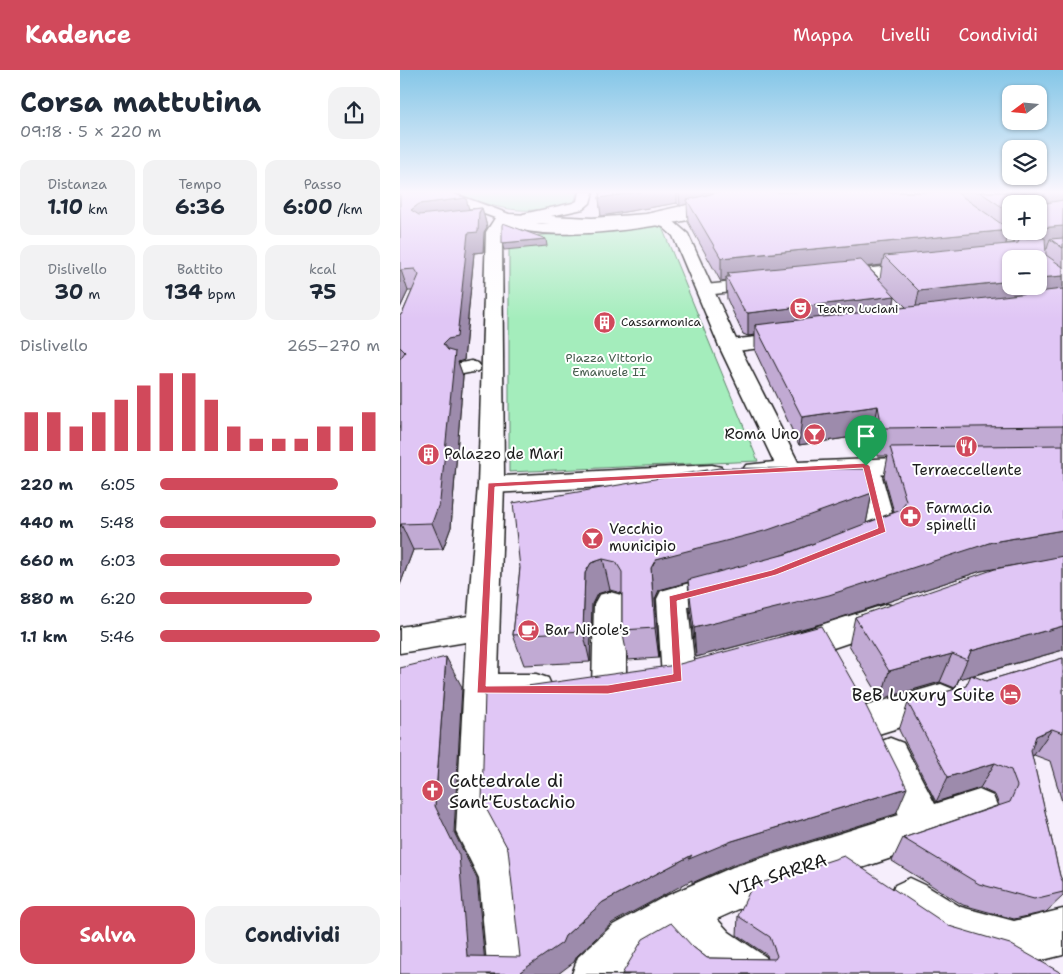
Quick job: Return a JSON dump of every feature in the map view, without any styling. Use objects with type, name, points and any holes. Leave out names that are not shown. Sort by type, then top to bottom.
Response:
[{"type":"street","points":[[494,234],[491,485],[480,690],[476,832],[500,873],[511,974]]},
{"type":"street","points":[[680,234],[729,346],[790,470]]},
{"type":"street","points":[[824,278],[932,267]]},
{"type":"street","points":[[863,274],[876,288]]},
{"type":"street","points":[[704,290],[784,282]]},
{"type":"street","points":[[729,346],[813,336]]},
{"type":"street","points":[[491,485],[866,466],[945,465]]},
{"type":"street","points":[[837,548],[883,530],[866,466]]},
{"type":"street","points":[[657,682],[672,598],[755,577]]},
{"type":"street","points":[[584,689],[610,604]]},
{"type":"street","points":[[849,680],[916,607]]},
{"type":"street","points":[[400,640],[484,626]]},
{"type":"street","points":[[768,654],[849,680],[941,700]]},
{"type":"street","points":[[480,690],[584,689],[657,682],[711,670]]},
{"type":"street","points":[[849,680],[925,827]]},
{"type":"street","name":"VIA SARRA","points":[[595,974],[629,941],[680,913],[733,888],[979,810]]},
{"type":"street","points":[[842,855],[952,927],[1014,944],[1063,932]]},
{"type":"street","points":[[680,913],[713,948],[749,974]]},
{"type":"green space","name":"Piazza Vittorio Emanuele II","points":[[554,234],[665,234],[758,461],[509,472],[509,238]]},
{"type":"building","points":[[400,234],[468,234],[457,337],[448,339],[443,344],[448,350],[455,352],[440,501],[432,523],[401,524],[400,527],[400,359],[405,352],[400,347],[400,316],[419,275],[415,269],[400,271]]},
{"type":"building","points":[[502,234],[533,234],[546,239],[502,243]]},
{"type":"building","points":[[707,234],[967,234],[721,258]]},
{"type":"building","points":[[1063,238],[1063,248],[1050,239]]},
{"type":"building","points":[[1019,240],[1045,240],[1046,250],[1002,250],[1002,282],[919,291],[884,256],[1018,243]]},
{"type":"building","points":[[1047,256],[1063,267],[1063,276],[1047,277]]},
{"type":"building","points":[[861,260],[895,296],[748,313],[744,311],[726,277],[730,277],[728,273]]},
{"type":"building","points":[[1063,289],[1063,426],[882,428],[878,406],[802,417],[755,325],[1012,295],[1047,295],[1047,291]]},
{"type":"building","points":[[1063,445],[1063,530],[992,542],[829,595],[694,628],[688,580],[786,554],[901,510],[906,501],[890,447]]},
{"type":"building","points":[[719,468],[865,469],[872,493],[768,530],[656,559],[651,568],[655,628],[622,630],[622,572],[616,562],[603,559],[591,563],[585,573],[583,631],[513,635],[520,568],[513,503]]},
{"type":"building","points":[[1063,556],[1063,626],[971,651],[967,660],[952,654],[889,671],[855,617],[995,569]]},
{"type":"building","points":[[821,626],[865,704],[907,788],[732,841],[689,859],[692,855],[603,902],[565,936],[562,943],[520,972],[522,974],[400,974],[400,668],[446,657],[435,806],[459,855],[467,956],[520,957],[508,849],[482,801],[485,692],[676,665]]},
{"type":"building","points":[[1063,658],[1063,733],[1052,729],[1036,736],[1031,751],[1063,882],[1063,892],[1034,899],[979,884],[903,838],[1010,802],[1017,786],[1011,770],[995,763],[948,777],[908,703],[966,686],[971,675],[986,681]]},
{"type":"building","points":[[844,856],[949,926],[1010,944],[1063,974],[622,974],[643,939],[671,923],[693,947],[707,958],[775,959],[777,956],[770,937],[738,916],[752,886]]},
{"type":"place","name":"Teatro Luciani","points":[[801,309]]},
{"type":"place","name":"Cassarmonica","points":[[605,322]]},
{"type":"place","name":"Roma Uno","points":[[815,434]]},
{"type":"place","name":"Terraeccellente","points":[[967,447]]},
{"type":"place","name":"Palazzo de Mari","points":[[428,454]]},
{"type":"place","name":"Farmacia spinelli","points":[[910,517]]},
{"type":"place","name":"Vecchio municipio","points":[[593,538]]},
{"type":"place","name":"Bar Nicole's","points":[[529,630]]},
{"type":"place","name":"BeB Luxury Suite","points":[[1011,695]]},
{"type":"place","name":"Cattedrale di Sant'Eustachio","points":[[433,791]]},
{"type":"route","points":[[866,466],[883,530],[773,573],[672,598],[679,678],[633,687],[608,689],[480,690],[491,485],[866,466]]}]
